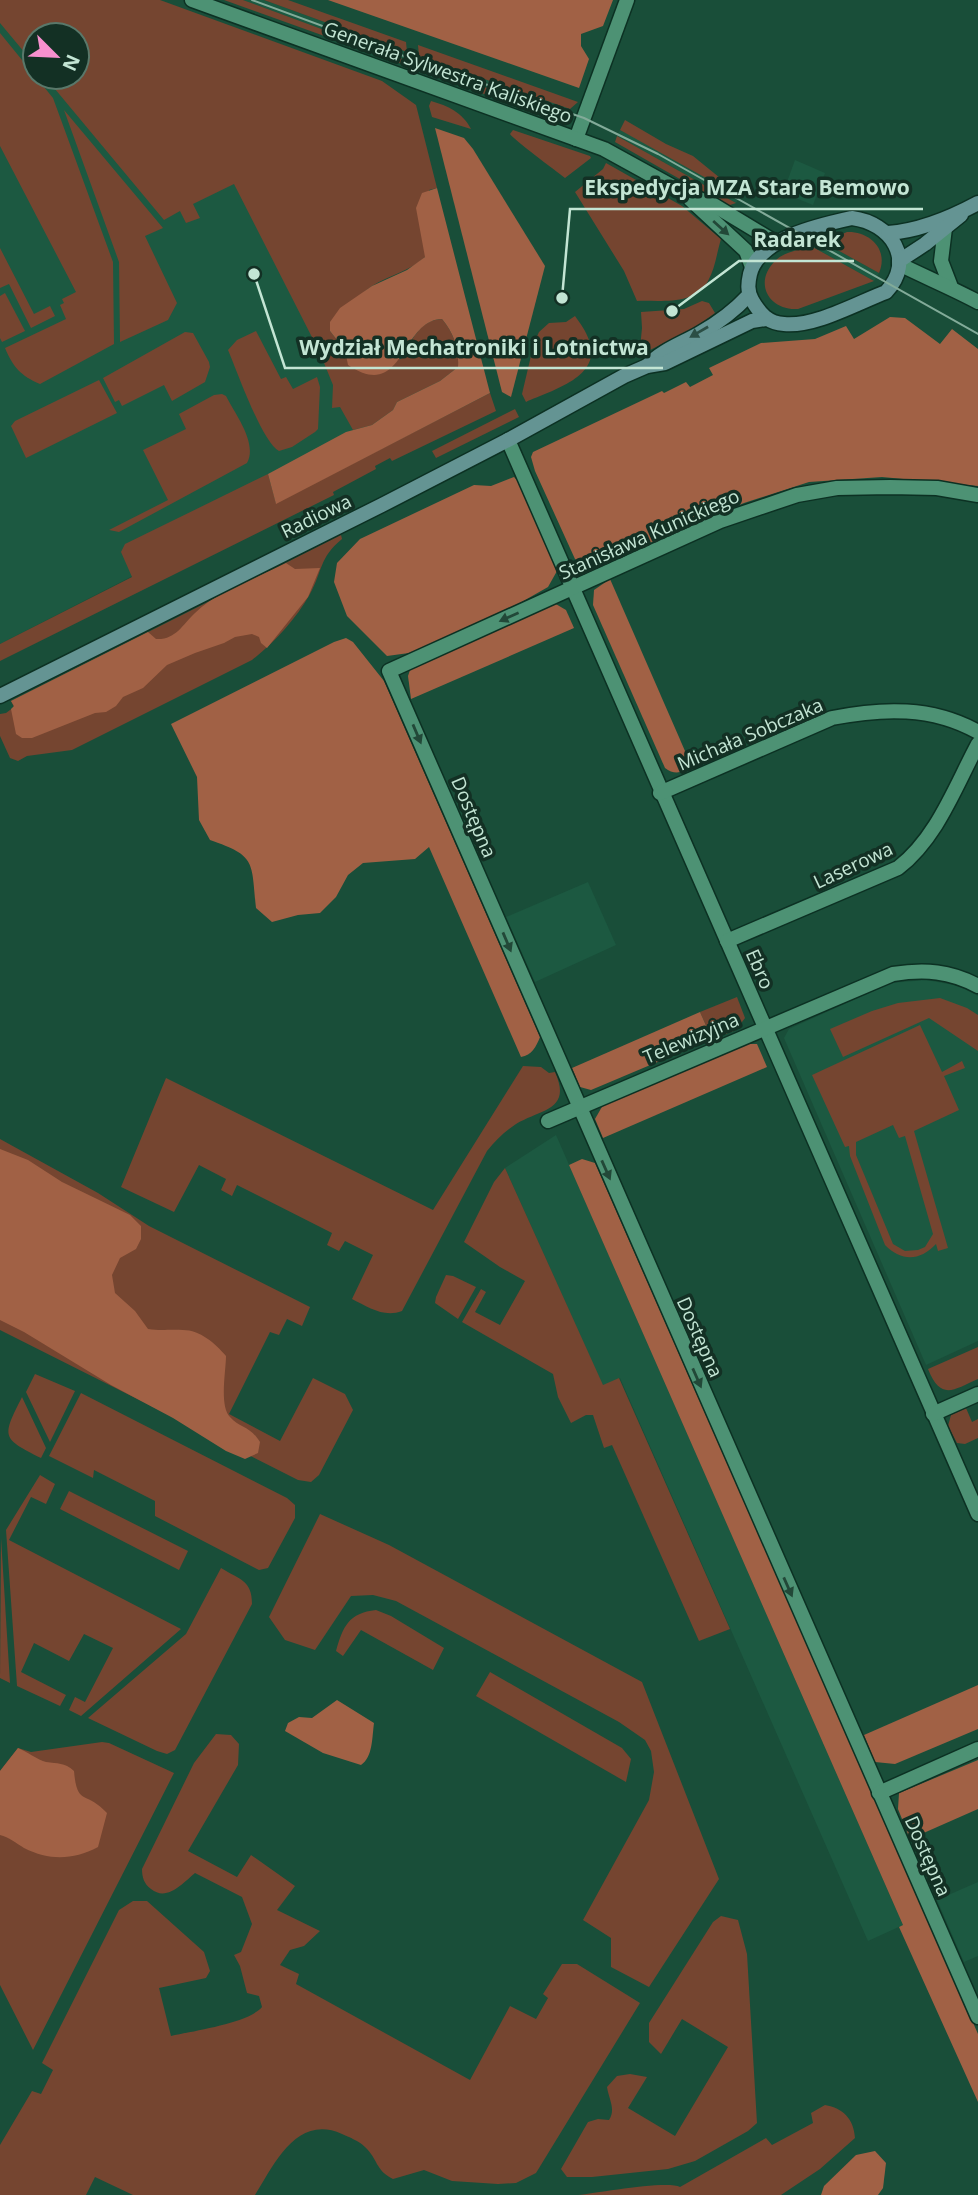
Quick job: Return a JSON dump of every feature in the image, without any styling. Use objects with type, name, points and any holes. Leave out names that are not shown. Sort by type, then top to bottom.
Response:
[{"type":"main road","points":[[888,233],[919,227],[976,204]]},
{"type":"main road","points":[[899,262],[976,204]]},
{"type":"main road","points":[[852,218],[870,222],[888,233],[896,246],[899,262],[895,279],[886,292],[806,323],[781,324],[766,319],[750,295],[748,284],[752,267],[765,249],[775,242],[852,218]]},
{"type":"main road","name":"Radiowa","points":[[647,366],[659,354],[702,332],[750,295]]},
{"type":"main road","name":"Radiowa","points":[[0,696],[508,440],[624,376],[647,366],[665,363],[752,321],[766,319]]},
{"type":"street","name":"Generała Sylwestra Kaliskiego","points":[[192,0],[604,149],[684,193],[712,204],[775,242]]},
{"type":"street","points":[[576,139],[627,0]]},
{"type":"street","name":"Generała Sylwestra Kaliskiego","points":[[684,193],[746,251],[752,267]]},
{"type":"street","points":[[945,228],[942,261],[951,287]]},
{"type":"street","points":[[899,262],[978,302]]},
{"type":"street","points":[[895,279],[926,278]]},
{"type":"street","name":"Ebro","points":[[508,440],[660,793],[766,1027],[978,1514]]},
{"type":"street","name":"Stanisława Kunickiego","points":[[390,671],[720,521],[797,495],[837,488],[890,487],[937,488],[978,495]]},
{"type":"street","name":"Dostępna","points":[[390,671],[978,2017]]},
{"type":"street","name":"Michała Sobczaka","points":[[660,793],[832,718],[855,713],[901,709],[963,723],[978,732]]},
{"type":"street","name":"Laserowa","points":[[727,941],[898,868],[915,855],[928,839],[978,744]]},
{"type":"street","name":"Telewizyjna","points":[[548,1121],[893,974],[928,970],[962,978],[978,986]]},
{"type":"street","points":[[933,1413],[978,1394]]},
{"type":"street","points":[[878,1793],[978,1749]]},
{"type":"shaded area","points":[[0,0],[70,0],[490,393],[0,644]]},
{"type":"shaded area","points":[[0,0],[160,0],[382,81],[416,105],[437,188],[429,190],[425,257],[366,290],[330,331],[345,350],[401,359],[422,327],[442,319],[455,342],[458,367],[440,381],[397,402],[393,410],[372,425],[353,430],[340,407],[332,408],[333,385],[322,358],[330,354],[326,346],[318,349],[234,184],[193,204],[200,218],[186,223],[180,211],[164,220],[57,91],[91,91],[91,21],[21,21],[21,48],[0,23]]},
{"type":"shaded area","points":[[224,0],[243,0],[408,61],[408,66]]},
{"type":"shaded area","points":[[243,0],[264,0],[407,52],[408,61]]},
{"type":"shaded area","points":[[264,0],[288,0],[406,42],[407,52]]},
{"type":"shaded area","points":[[328,0],[613,0],[603,26],[581,34],[581,46],[589,59],[579,88]]},
{"type":"shaded area","points":[[0,33],[21,59],[21,91],[47,91],[53,98],[113,262],[114,344],[40,384],[18,370],[5,348],[66,319],[60,305],[64,303],[62,299],[76,292],[0,146]]},
{"type":"shaded area","points":[[418,45],[578,102],[570,109],[419,56]]},
{"type":"shaded area","points":[[419,56],[570,109],[563,114],[420,65]]},
{"type":"shaded area","points":[[420,65],[563,114],[548,117],[420,71]]},
{"type":"shaded area","points":[[431,101],[454,110],[471,129],[432,117],[429,106]]},
{"type":"shaded area","points":[[64,110],[163,228],[145,236],[177,303],[168,320],[120,342],[119,262]]},
{"type":"shaded area","points":[[625,120],[693,156],[725,182],[743,188],[740,197],[620,130]]},
{"type":"shaded area","points":[[435,128],[464,138],[473,149],[545,266],[511,397],[502,392]]},
{"type":"shaded area","points":[[513,130],[591,158],[565,178],[513,137],[510,134]]},
{"type":"shaded area","points":[[620,130],[657,148],[740,197],[736,203],[617,136]]},
{"type":"shaded area","points":[[617,136],[736,203],[727,206],[615,142]]},
{"type":"shaded area","points":[[795,160],[825,173],[813,205],[783,193]]},
{"type":"shaded area","points":[[606,163],[682,206],[721,239],[708,281],[695,295],[676,300],[637,301],[624,271],[575,192],[603,169]]},
{"type":"shaded area","points":[[437,188],[490,393],[276,504],[268,474],[346,432],[372,425],[393,410],[397,402],[440,381],[458,367],[455,342],[442,319],[428,323],[418,332],[401,357],[381,374],[367,374],[348,365],[345,350],[330,331],[330,322],[340,308],[372,286],[407,270],[425,257],[416,208],[422,193]]},
{"type":"shaded area","points":[[847,232],[870,238],[875,244],[881,257],[879,273],[823,242]]},
{"type":"shaded area","points":[[823,242],[879,273],[874,281],[811,246]]},
{"type":"shaded area","points":[[811,246],[874,281],[798,309],[779,305],[767,294],[765,278],[768,269],[782,255]]},
{"type":"shaded area","points":[[0,248],[34,314],[50,306],[55,316],[31,328],[9,284],[0,288]]},
{"type":"shaded area","points":[[5,293],[25,331],[2,342],[0,296]]},
{"type":"shaded area","points":[[702,301],[709,303],[715,313],[694,328],[646,352],[640,348],[641,312],[684,309]]},
{"type":"shaded area","points":[[575,316],[589,340],[589,364],[582,373],[561,387],[526,402],[522,394],[539,332],[549,323],[566,322]]},
{"type":"shaded area","points":[[890,317],[905,318],[940,344],[952,329],[978,349],[978,486],[882,477],[809,482],[744,503],[600,564],[581,563],[575,559],[535,471],[531,457],[533,452],[662,391],[664,393],[686,382],[690,387],[713,375],[709,368],[761,343],[815,339],[846,326],[854,339]]},
{"type":"shaded area","points":[[256,331],[281,379],[286,377],[293,389],[317,377],[320,387],[318,429],[292,447],[279,451],[272,445],[258,421],[228,350],[237,340]]},
{"type":"shaded area","points":[[185,332],[193,333],[209,362],[205,382],[172,401],[164,385],[122,406],[119,400],[115,402],[103,378]]},
{"type":"shaded area","points":[[99,380],[117,413],[26,458],[11,426],[15,421]]},
{"type":"shaded area","points":[[490,393],[496,411],[392,461],[390,458],[375,466],[376,469],[333,492],[334,495],[0,661],[0,644],[132,577],[121,552],[125,544],[268,474],[276,503]]},
{"type":"shaded area","points":[[214,395],[226,396],[248,438],[250,455],[247,463],[119,532],[109,530],[168,500],[143,450],[186,429],[179,414]]},
{"type":"shaded area","points":[[515,409],[519,417],[436,458],[432,451]]},
{"type":"shaded area","points":[[514,477],[534,508],[557,571],[548,587],[492,619],[409,653],[387,656],[347,616],[334,582],[337,563],[360,539],[474,485],[491,486]]},
{"type":"shaded area","points":[[341,535],[342,539],[325,558],[310,594],[298,612],[276,638],[252,660],[72,750],[27,756],[18,761],[10,758],[0,736],[0,714],[14,707],[11,701]]},
{"type":"shaded area","points":[[286,563],[295,569],[320,568],[308,597],[267,648],[259,637],[252,634],[235,637],[167,665],[143,688],[123,697],[116,706],[106,712],[95,713],[32,738],[22,738],[16,734],[11,709],[14,706],[11,701],[148,632],[156,639],[169,637],[215,598]]},
{"type":"shaded area","points":[[610,579],[692,767],[685,771],[675,772],[665,768],[593,605],[594,590]]},
{"type":"shaded area","points":[[554,603],[566,610],[574,628],[411,699],[408,676],[411,667]]},
{"type":"shaded area","points":[[346,638],[353,642],[384,681],[540,1037],[533,1050],[525,1056],[521,1057],[429,847],[415,859],[363,863],[348,875],[336,897],[320,913],[272,922],[256,908],[252,870],[244,856],[210,840],[199,820],[197,777],[171,724]]},
{"type":"shaded area","points":[[588,882],[616,945],[535,982],[506,917]]},
{"type":"shaded area","points":[[926,980],[959,986],[978,996],[978,1341],[926,1365],[784,1038],[789,1029],[891,983]]},
{"type":"shaded area","points":[[737,997],[745,1018],[736,1030],[712,1039],[700,1012]]},
{"type":"shaded area","points":[[940,998],[978,1015],[978,1051],[929,1018],[843,1057],[830,1029],[898,1003]]},
{"type":"shaded area","points":[[700,1012],[712,1039],[591,1090],[580,1087],[572,1068]]},
{"type":"shaded area","points":[[920,1025],[942,1072],[962,1061],[965,1068],[944,1076],[959,1110],[914,1131],[948,1248],[938,1251],[936,1244],[924,1254],[904,1257],[885,1245],[850,1156],[849,1146],[845,1147],[812,1075]],"holes":[[[893,1125],[899,1138],[905,1136],[933,1234],[925,1247],[918,1250],[905,1251],[893,1244],[856,1155],[856,1142]]]},
{"type":"shaded area","points":[[742,1044],[757,1044],[767,1067],[603,1138],[595,1119],[603,1105]]},
{"type":"shaded area","points":[[523,1066],[541,1067],[549,1073],[555,1072],[560,1094],[557,1101],[552,1107],[512,1127],[487,1151],[402,1311],[382,1312],[352,1299],[373,1255],[345,1241],[339,1251],[327,1245],[332,1233],[237,1185],[232,1196],[221,1190],[226,1179],[199,1165],[174,1212],[121,1187],[166,1078],[433,1210]]},
{"type":"shaded area","points":[[556,1135],[903,1925],[868,1941],[620,1378],[603,1386],[505,1168]]},
{"type":"shaded area","points":[[0,1139],[98,1193],[149,1226],[310,1307],[302,1326],[287,1319],[279,1335],[270,1332],[229,1414],[280,1441],[313,1378],[345,1394],[353,1410],[319,1475],[311,1482],[298,1480],[0,1330]]},
{"type":"shaded area","points":[[0,1149],[28,1160],[62,1182],[130,1215],[141,1226],[141,1239],[136,1249],[120,1258],[112,1275],[115,1293],[135,1311],[148,1329],[195,1332],[222,1351],[226,1356],[224,1397],[227,1412],[260,1442],[258,1453],[245,1459],[226,1451],[0,1320]]},
{"type":"shaded area","points":[[582,1159],[595,1163],[978,2034],[978,2102],[899,1927],[903,1925],[569,1165]]},
{"type":"shaded area","points":[[505,1168],[603,1385],[619,1378],[730,1629],[699,1641],[612,1445],[604,1448],[593,1415],[586,1415],[571,1423],[558,1397],[553,1374],[462,1322],[481,1289],[486,1292],[475,1312],[500,1325],[525,1281],[464,1242],[494,1182]]},
{"type":"shaded area","points":[[446,1275],[476,1287],[458,1319],[435,1303]]},
{"type":"shaded area","points":[[978,1347],[978,1379],[955,1389],[948,1390],[938,1386],[928,1369]]},
{"type":"shaded area","points":[[35,1374],[75,1391],[50,1442],[26,1392]]},
{"type":"shaded area","points":[[81,1393],[287,1498],[295,1505],[295,1518],[268,1568],[259,1570],[155,1516],[155,1501],[94,1470],[93,1478],[49,1456]]},
{"type":"shaded area","points":[[22,1397],[46,1448],[41,1458],[18,1446],[9,1435],[11,1421]]},
{"type":"shaded area","points":[[966,1408],[972,1422],[978,1419],[978,1438],[965,1444],[957,1443],[948,1426],[951,1415]]},
{"type":"shaded area","points":[[40,1475],[55,1484],[46,1504],[31,1497],[9,1540],[181,1629],[81,1716],[69,1710],[75,1697],[85,1702],[113,1648],[84,1634],[69,1661],[34,1643],[21,1672],[66,1695],[60,1706],[17,1686],[6,1530]]},
{"type":"shaded area","points":[[69,1491],[188,1551],[179,1570],[60,1509]]},
{"type":"shaded area","points":[[320,1514],[389,1545],[642,1682],[719,1879],[649,1987],[611,1967],[611,1938],[583,1920],[649,1800],[654,1772],[651,1751],[645,1740],[619,1722],[396,1601],[373,1595],[351,1596],[315,1650],[285,1640],[269,1617]]},
{"type":"shaded area","points":[[1,1538],[10,1683],[0,1678]]},
{"type":"shaded area","points":[[221,1568],[247,1585],[252,1604],[175,1750],[167,1754],[157,1751],[88,1718],[186,1634]]},
{"type":"shaded area","points":[[376,1610],[444,1648],[433,1670],[361,1630],[343,1656],[336,1651],[348,1622],[359,1614]]},
{"type":"shaded area","points":[[490,1672],[622,1748],[631,1759],[626,1782],[476,1696]]},
{"type":"shaded area","points":[[978,1685],[978,1729],[895,1764],[875,1762],[864,1735]]},
{"type":"shaded area","points":[[337,1700],[374,1723],[370,1752],[361,1765],[323,1753],[285,1731],[288,1723],[299,1717],[312,1718]]},
{"type":"shaded area","points":[[216,1734],[231,1735],[239,1744],[238,1765],[188,1851],[237,1877],[251,1855],[295,1886],[277,1910],[320,1931],[304,1946],[290,1950],[280,1965],[299,1974],[296,1984],[470,2080],[510,2006],[536,2019],[548,1998],[543,1994],[562,1964],[577,1964],[640,2003],[536,2173],[516,2183],[498,2184],[452,2181],[424,2170],[393,2179],[383,2172],[363,2145],[342,2134],[326,2130],[312,2131],[289,2145],[255,2195],[133,2195],[95,2177],[86,2195],[0,2195],[0,2145],[32,2091],[41,2094],[53,2070],[42,2063],[119,1910],[133,1901],[147,1901],[204,1952],[210,1971],[206,1978],[159,1988],[171,2036],[233,2022],[255,2013],[262,2007],[259,1996],[247,1993],[240,1966],[234,1955],[241,1952],[252,1924],[242,1897],[195,1873],[174,1890],[157,1892],[147,1885],[142,1875],[142,1869],[194,1763]]},
{"type":"shaded area","points":[[102,1742],[174,1773],[33,2050],[0,1985],[0,1771],[18,1748],[31,1752]]},
{"type":"shaded area","points":[[18,1748],[43,1761],[64,1765],[74,1771],[80,1794],[107,1813],[98,1847],[80,1854],[52,1857],[24,1848],[0,1835],[0,1771]]},
{"type":"shaded area","points":[[978,1760],[978,1809],[910,1839],[898,1809],[899,1793]]},
{"type":"shaded area","points":[[978,1882],[978,1956],[964,1962],[937,1900]]},
{"type":"shaded area","points":[[721,1916],[738,1920],[747,1954],[757,2123],[748,2131],[695,2161],[668,2169],[567,2177],[561,2169],[588,2122],[609,2120],[611,2116],[607,2087],[617,2076],[630,2074],[647,2077],[628,2108],[675,2136],[728,2047],[682,2019],[661,2054],[649,2042],[649,2023],[713,1922]]},
{"type":"shaded area","points":[[825,2105],[842,2112],[850,2120],[855,2138],[820,2169],[781,2195],[578,2195],[647,2186],[680,2187],[766,2138],[772,2145],[813,2123],[811,2113]]},
{"type":"shaded area","points":[[875,2151],[886,2163],[883,2188],[878,2195],[821,2195],[824,2186],[856,2155]]},
{"type":"tram line","points":[[252,0],[584,118],[658,154],[978,334]]},
{"type":"place","name":"Wydział Mechatroniki i Lotnictwa","points":[[254,274]]},
{"type":"place","name":"Ekspedycja MZA Stare Bemowo","points":[[562,298]]},
{"type":"place","name":"Radarek","points":[[672,311]]}]
